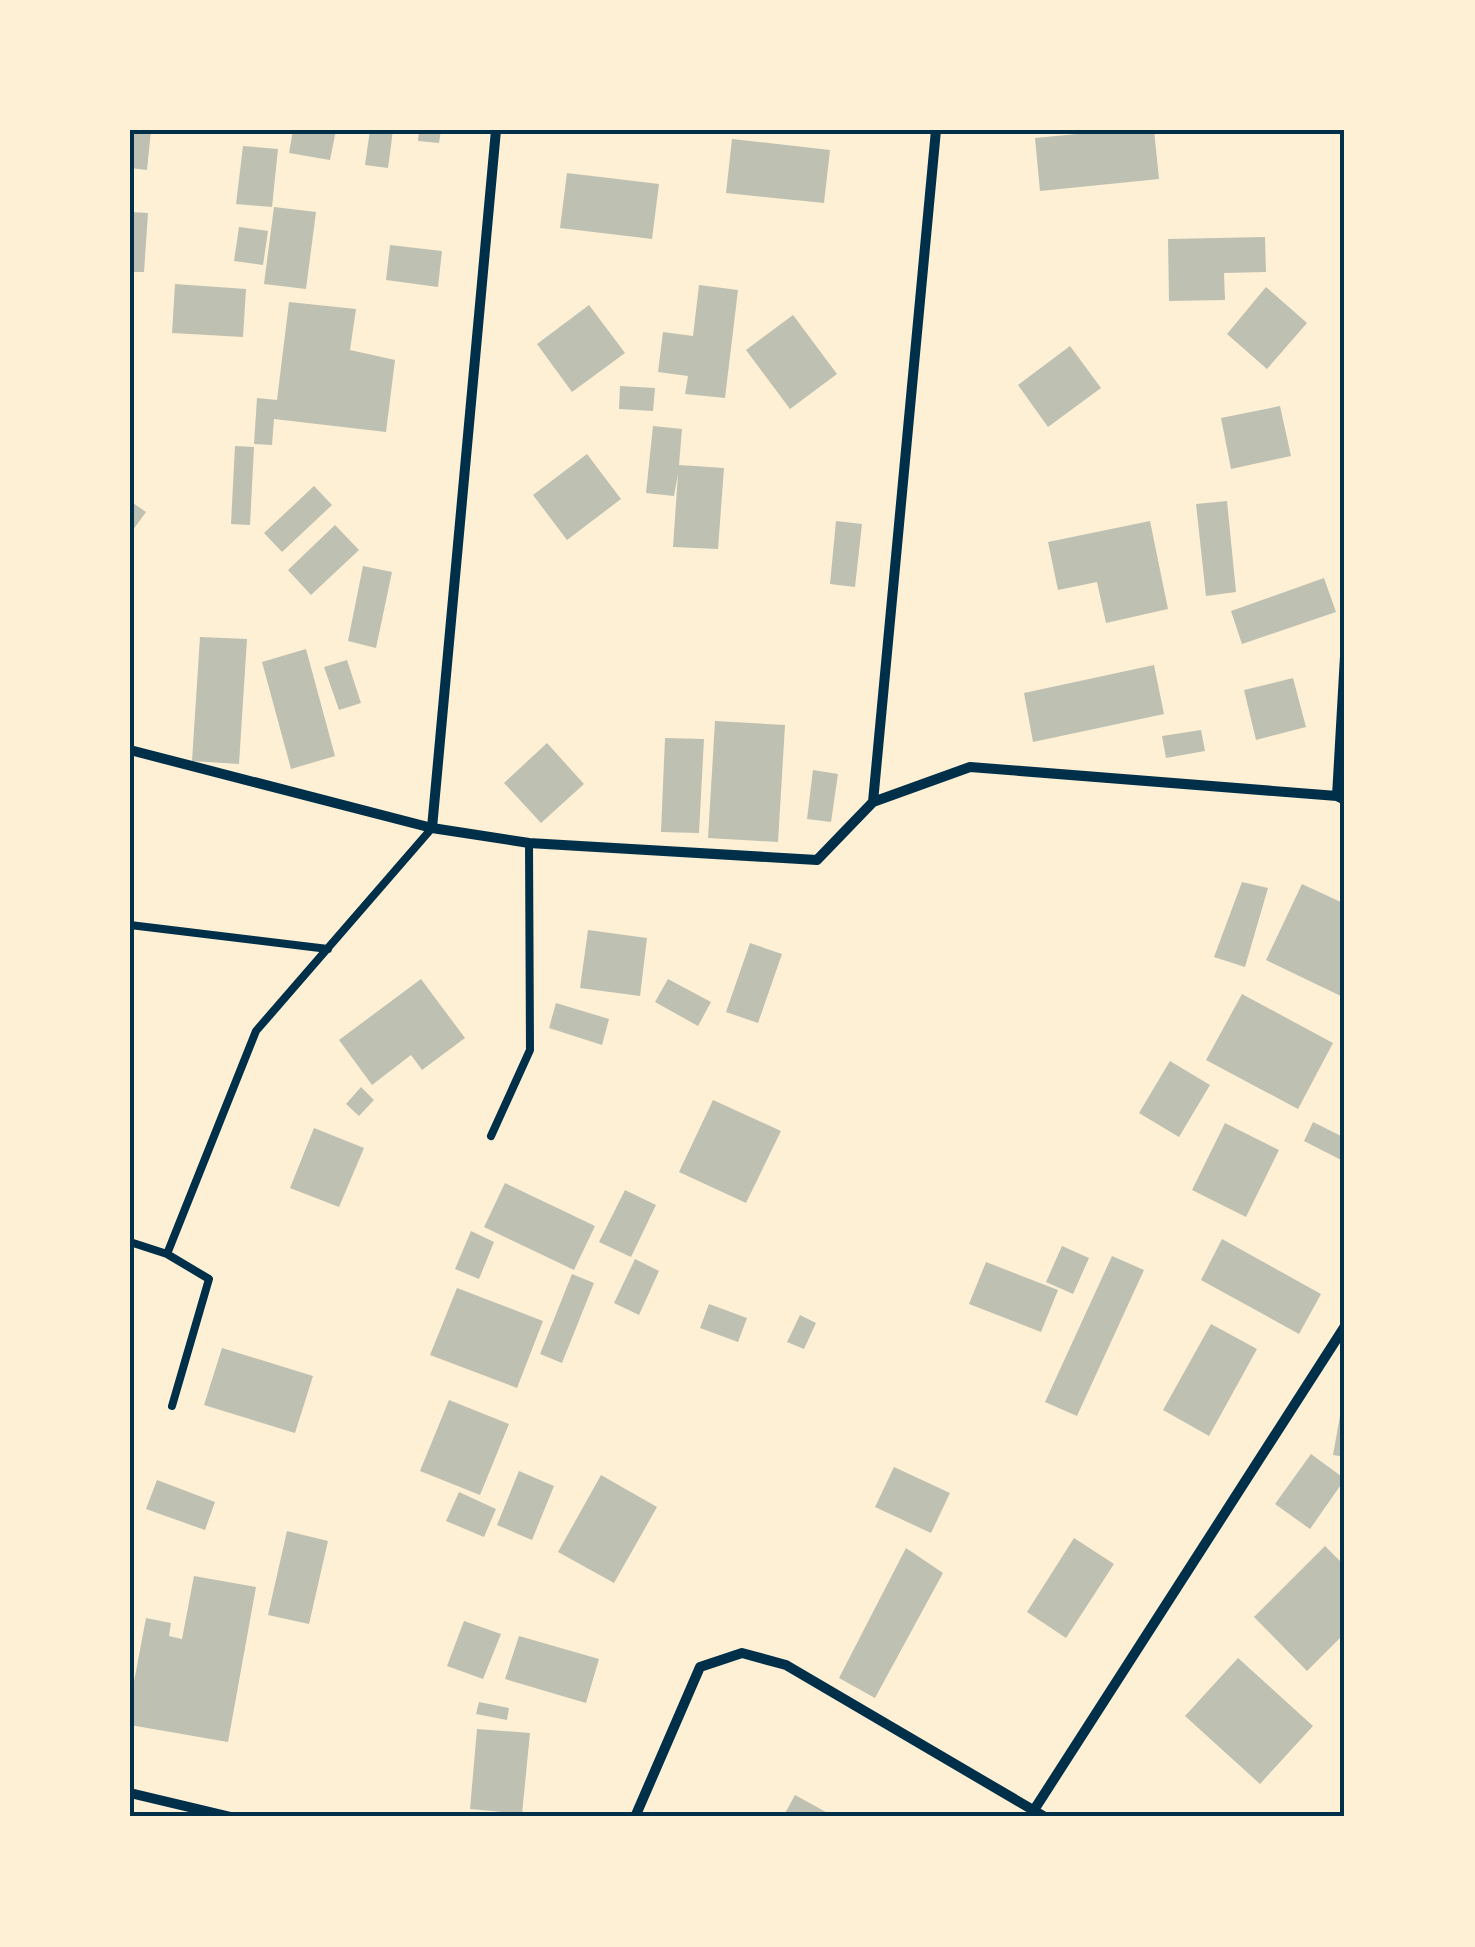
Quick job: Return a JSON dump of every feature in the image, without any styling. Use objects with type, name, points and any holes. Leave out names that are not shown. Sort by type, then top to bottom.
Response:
[{"type":"street","points":[[432,828],[496,130]]},
{"type":"street","points":[[873,802],[936,130]]},
{"type":"street","points":[[130,750],[432,828],[529,843],[817,860],[873,802],[970,767],[1341,798],[1345,656]]},
{"type":"street","points":[[1034,1810],[1345,1326]]},
{"type":"street","points":[[635,1817],[700,1667],[742,1653],[786,1665],[1045,1817]]},
{"type":"street","points":[[130,1793],[231,1817]]},
{"type":"lane","points":[[167,1254],[256,1031],[432,828]]},
{"type":"lane","points":[[491,1136],[530,1050],[529,843]]},
{"type":"lane","points":[[130,926],[328,948]]},
{"type":"lane","points":[[130,1242],[167,1254],[209,1279],[172,1406]]},
{"type":"building","points":[[130,130],[151,130],[147,170],[130,168]]},
{"type":"building","points":[[293,130],[336,130],[330,160],[289,153]]},
{"type":"building","points":[[370,130],[393,130],[388,168],[365,165]]},
{"type":"building","points":[[419,130],[441,130],[439,143],[418,141]]},
{"type":"building","points":[[1154,130],[1159,179],[1040,191],[1035,138]]},
{"type":"building","points":[[732,139],[830,150],[824,203],[726,193]]},
{"type":"building","points":[[243,146],[278,149],[272,207],[236,204]]},
{"type":"building","points":[[567,173],[659,184],[652,239],[560,228]]},
{"type":"building","points":[[274,207],[316,212],[306,289],[264,284]]},
{"type":"building","points":[[130,212],[148,213],[144,272],[130,272]]},
{"type":"building","points":[[239,227],[268,231],[263,265],[234,261]]},
{"type":"building","points":[[1265,237],[1266,272],[1224,273],[1225,300],[1169,301],[1168,239]]},
{"type":"building","points":[[390,245],[442,251],[438,287],[386,280]]},
{"type":"building","points":[[175,284],[246,289],[243,337],[172,333]]},
{"type":"building","points":[[699,285],[738,290],[725,398],[685,394],[688,376],[658,372],[663,332],[693,336]]},
{"type":"building","points":[[1266,287],[1307,323],[1267,369],[1227,334]]},
{"type":"building","points":[[289,302],[356,309],[350,350],[395,360],[386,432],[274,419],[272,445],[254,444],[257,398],[277,400]]},
{"type":"building","points":[[589,305],[625,353],[572,392],[537,344]]},
{"type":"building","points":[[793,315],[837,374],[790,409],[746,350]]},
{"type":"building","points":[[1070,346],[1101,388],[1048,427],[1018,385]]},
{"type":"building","points":[[620,386],[655,388],[653,411],[619,409]]},
{"type":"building","points":[[1280,406],[1291,456],[1231,469],[1221,418]]},
{"type":"building","points":[[653,426],[682,429],[679,465],[724,468],[718,549],[673,547],[678,474],[674,496],[646,493]]},
{"type":"building","points":[[235,446],[254,447],[250,525],[231,524]]},
{"type":"building","points":[[587,454],[621,499],[567,540],[533,495]]},
{"type":"building","points":[[314,486],[332,505],[282,552],[264,533]]},
{"type":"building","points":[[130,501],[146,512],[130,534]]},
{"type":"building","points":[[1227,501],[1236,592],[1206,596],[1196,504]]},
{"type":"building","points":[[836,521],[862,524],[855,587],[830,584]]},
{"type":"building","points":[[1150,521],[1168,609],[1106,623],[1097,582],[1058,590],[1048,542]]},
{"type":"building","points":[[335,525],[359,550],[311,595],[288,570]]},
{"type":"building","points":[[363,566],[392,572],[376,648],[348,641]]},
{"type":"building","points":[[1324,578],[1336,612],[1242,644],[1231,611]]},
{"type":"building","points":[[200,637],[247,639],[239,764],[192,761]]},
{"type":"building","points":[[306,649],[335,756],[291,769],[262,662]]},
{"type":"building","points":[[347,660],[361,703],[339,710],[324,667]]},
{"type":"building","points":[[1154,665],[1164,714],[1033,742],[1024,693]]},
{"type":"building","points":[[1293,678],[1306,727],[1256,740],[1244,690]]},
{"type":"building","points":[[715,721],[785,725],[778,842],[708,838]]},
{"type":"building","points":[[1201,730],[1205,751],[1166,758],[1162,736]]},
{"type":"building","points":[[665,738],[704,739],[699,833],[661,832]]},
{"type":"building","points":[[547,743],[584,784],[541,823],[504,783]]},
{"type":"building","points":[[813,770],[838,774],[831,822],[807,819]]},
{"type":"building","points":[[1242,882],[1268,888],[1245,967],[1214,957]]},
{"type":"building","points":[[1302,884],[1345,904],[1345,998],[1266,960]]},
{"type":"building","points":[[588,930],[647,938],[640,996],[580,988]]},
{"type":"building","points":[[750,943],[782,954],[758,1023],[726,1012]]},
{"type":"building","points":[[421,979],[465,1038],[422,1070],[411,1055],[372,1085],[339,1040]]},
{"type":"building","points":[[668,979],[711,1002],[698,1026],[655,1002]]},
{"type":"building","points":[[1242,994],[1333,1043],[1298,1109],[1206,1060]]},
{"type":"building","points":[[556,1003],[609,1019],[602,1045],[549,1028]]},
{"type":"building","points":[[1170,1061],[1210,1085],[1179,1137],[1139,1113]]},
{"type":"building","points":[[361,1087],[374,1100],[359,1116],[346,1104]]},
{"type":"building","points":[[713,1100],[781,1131],[746,1203],[679,1172]]},
{"type":"building","points":[[1313,1122],[1345,1138],[1345,1162],[1304,1141]]},
{"type":"building","points":[[1225,1123],[1279,1150],[1246,1217],[1192,1190]]},
{"type":"building","points":[[314,1128],[364,1148],[339,1207],[290,1188]]},
{"type":"building","points":[[505,1183],[595,1226],[574,1270],[484,1227]]},
{"type":"building","points":[[625,1190],[656,1205],[631,1257],[599,1242]]},
{"type":"building","points":[[471,1231],[494,1242],[479,1279],[455,1269]]},
{"type":"building","points":[[1222,1239],[1321,1294],[1299,1334],[1201,1280]]},
{"type":"building","points":[[1062,1246],[1089,1258],[1073,1294],[1046,1282]]},
{"type":"building","points":[[1112,1256],[1144,1270],[1077,1416],[1045,1402]]},
{"type":"building","points":[[635,1259],[659,1271],[639,1315],[614,1303]]},
{"type":"building","points":[[986,1262],[1058,1290],[1041,1332],[969,1304]]},
{"type":"building","points":[[572,1274],[594,1283],[562,1363],[540,1354]]},
{"type":"building","points":[[457,1288],[543,1321],[517,1388],[430,1355]]},
{"type":"building","points":[[709,1304],[747,1318],[738,1342],[700,1328]]},
{"type":"building","points":[[800,1315],[816,1323],[804,1349],[787,1342]]},
{"type":"building","points":[[1211,1324],[1257,1349],[1209,1436],[1163,1410]]},
{"type":"building","points":[[222,1348],[313,1376],[295,1433],[204,1405]]},
{"type":"building","points":[[1345,1399],[1345,1457],[1333,1455]]},
{"type":"building","points":[[449,1400],[509,1424],[480,1495],[420,1471]]},
{"type":"building","points":[[1311,1454],[1345,1479],[1310,1529],[1275,1504]]},
{"type":"building","points":[[894,1467],[950,1493],[931,1533],[875,1507]]},
{"type":"building","points":[[519,1471],[554,1486],[532,1540],[497,1525]]},
{"type":"building","points":[[601,1475],[657,1507],[614,1583],[558,1552]]},
{"type":"building","points":[[157,1480],[215,1502],[205,1530],[146,1509]]},
{"type":"building","points":[[459,1492],[496,1509],[484,1537],[446,1521]]},
{"type":"building","points":[[287,1531],[328,1541],[309,1624],[268,1615]]},
{"type":"building","points":[[1074,1538],[1114,1564],[1066,1638],[1027,1612]]},
{"type":"building","points":[[1325,1546],[1345,1566],[1345,1633],[1307,1671],[1254,1617]]},
{"type":"building","points":[[906,1548],[943,1573],[875,1698],[839,1678]]},
{"type":"building","points":[[194,1576],[256,1587],[228,1742],[130,1725],[130,1703],[146,1618],[171,1623],[169,1636],[182,1639]]},
{"type":"building","points":[[464,1621],[501,1634],[483,1679],[447,1666]]},
{"type":"building","points":[[519,1636],[599,1659],[586,1703],[505,1679]]},
{"type":"building","points":[[1238,1658],[1313,1726],[1260,1784],[1185,1716]]},
{"type":"building","points":[[479,1702],[509,1708],[507,1720],[476,1714]]},
{"type":"building","points":[[477,1729],[530,1733],[522,1814],[470,1809]]},
{"type":"building","points":[[795,1795],[835,1817],[783,1817]]}]
